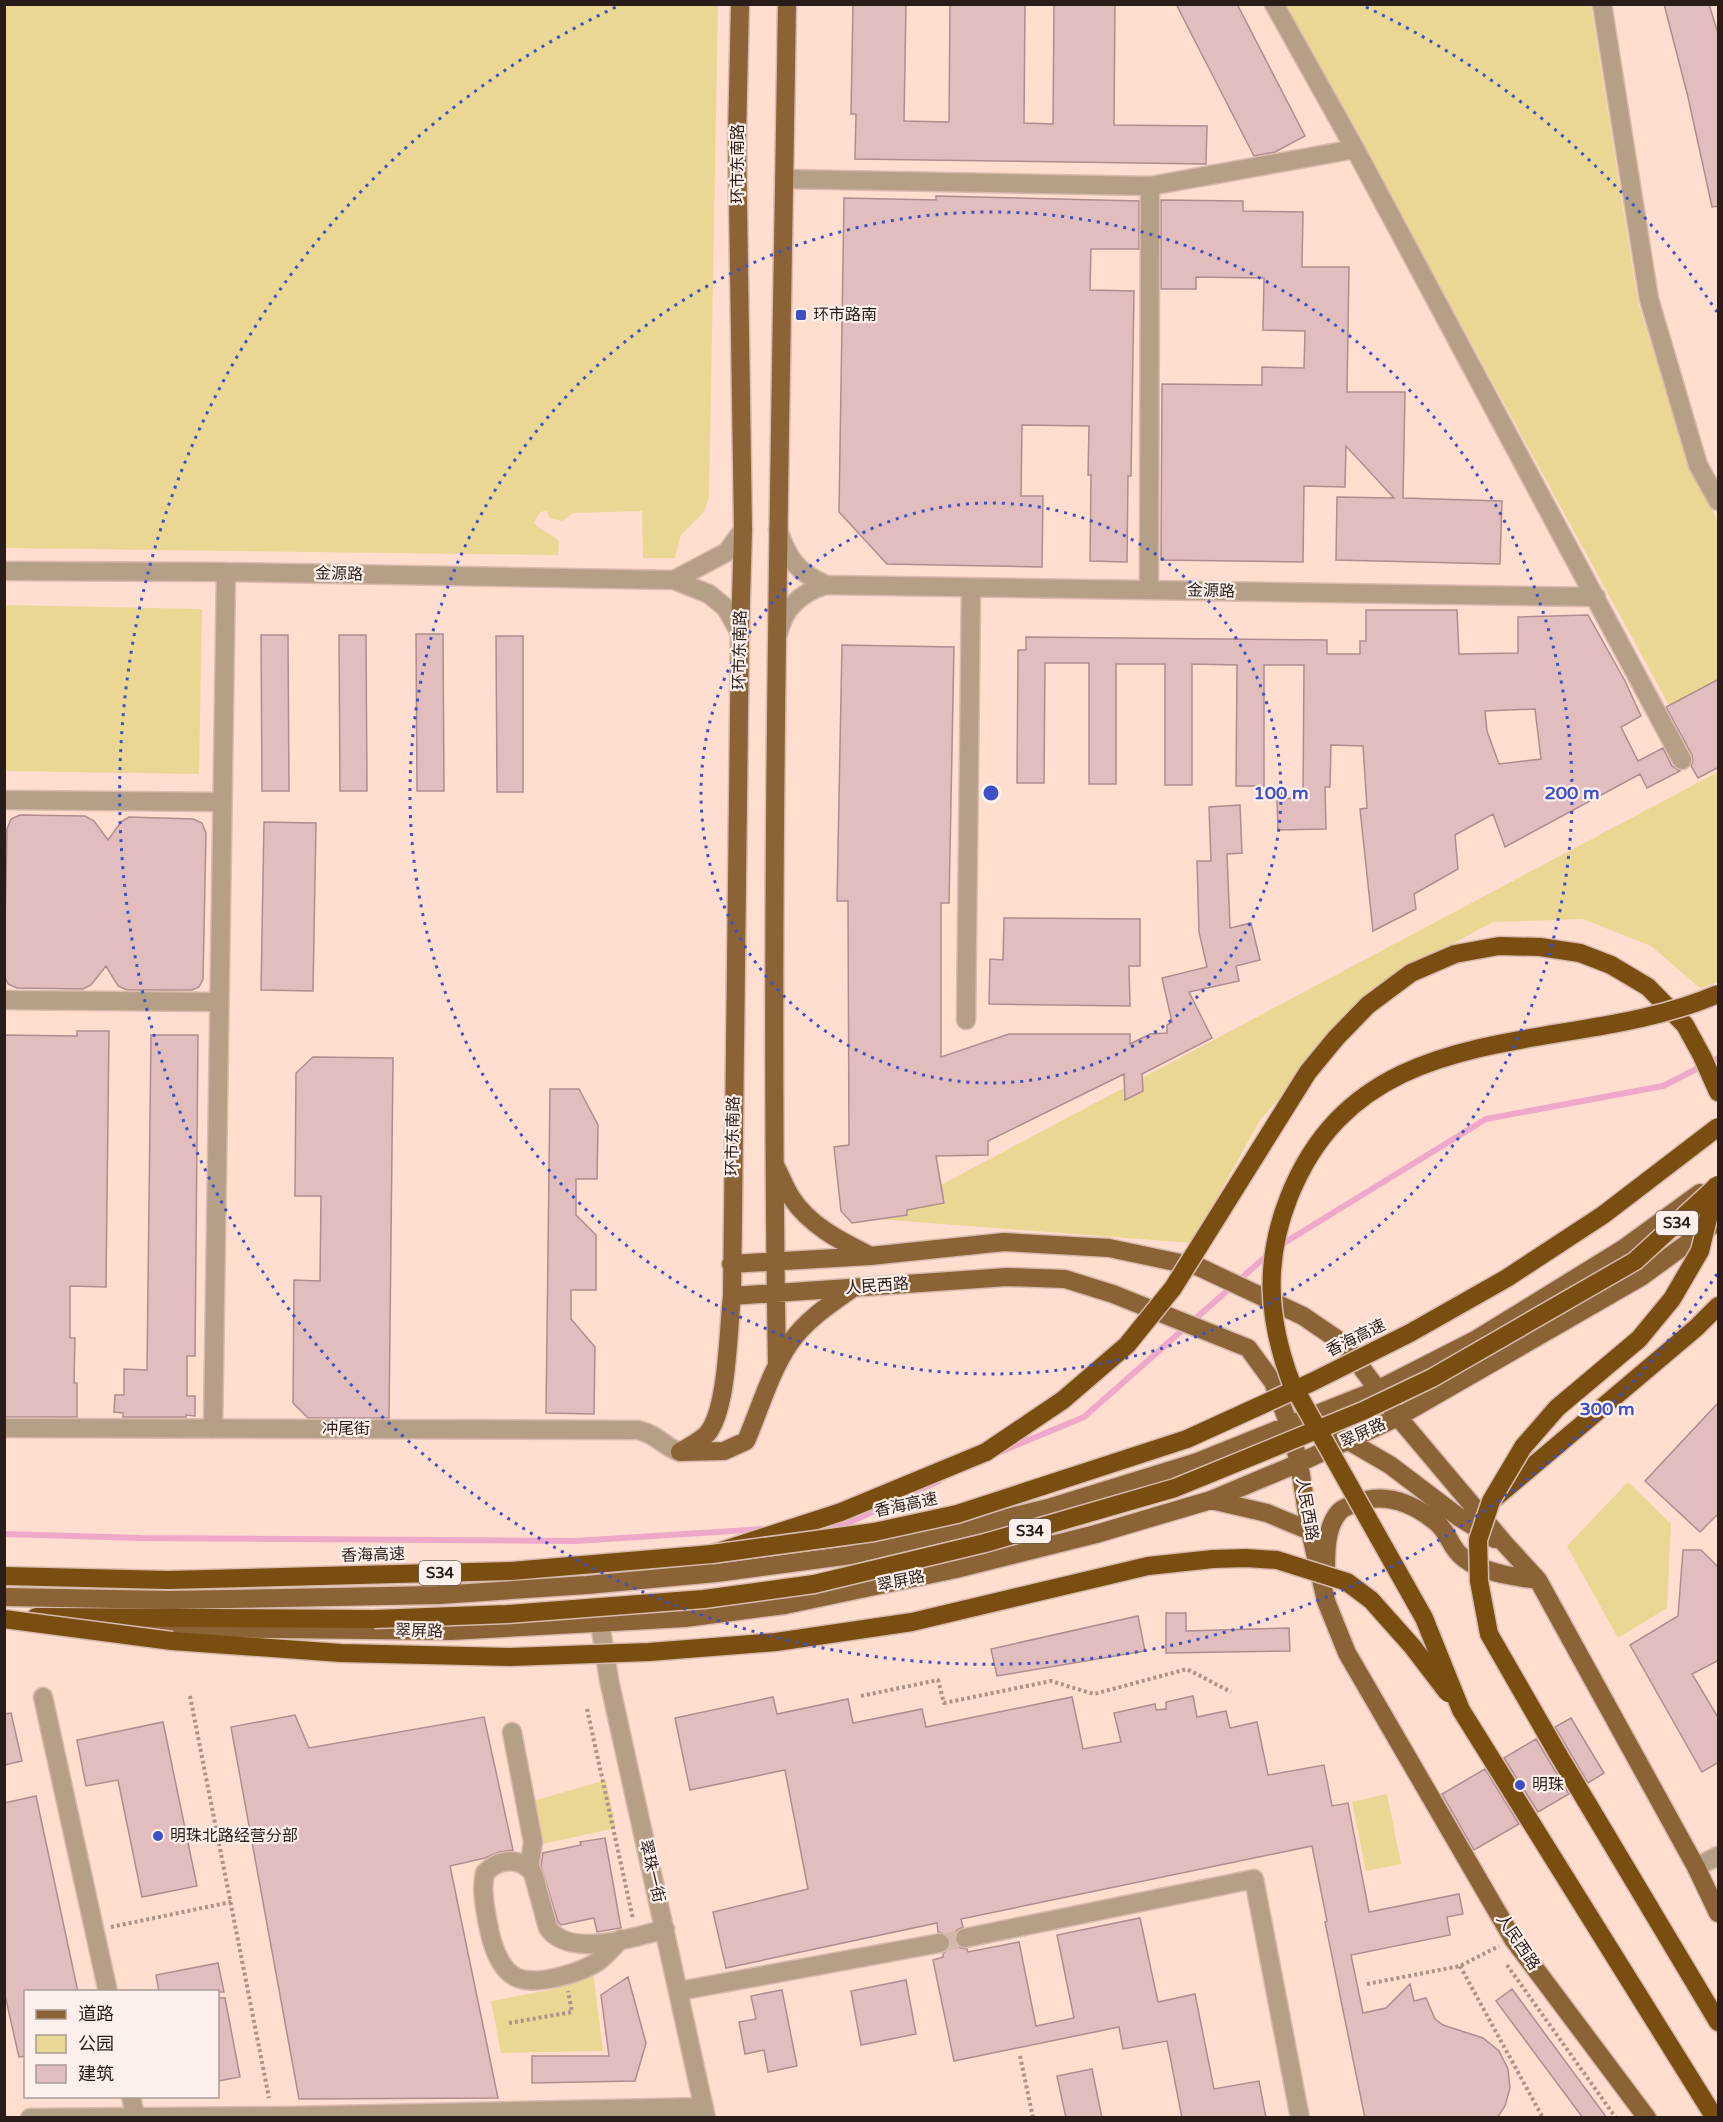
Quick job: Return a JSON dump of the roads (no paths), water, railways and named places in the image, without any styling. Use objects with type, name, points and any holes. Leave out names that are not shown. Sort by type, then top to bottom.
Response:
[{"type":"highway","points":[[712,1554],[840,1512],[986,1452],[1063,1400],[1127,1345],[1173,1288],[1315,1063],[1368,1005],[1411,973],[1455,954],[1499,946],[1540,947],[1580,953],[1611,965],[1648,987],[1685,1025],[1719,1092]]},
{"type":"highway","points":[[1461,1710],[1424,1618],[1291,1382],[1278,1349],[1270,1280],[1274,1243],[1282,1214],[1295,1183],[1318,1142],[1340,1116],[1364,1096],[1402,1074],[1484,1046],[1651,1016],[1719,994]]},
{"type":"highway","name":"香海高速","points":[[4,1576],[168,1580],[511,1571],[712,1554],[874,1532],[957,1514],[1187,1438],[1312,1382],[1410,1333],[1507,1278],[1603,1215],[1719,1127]]},
{"type":"highway","points":[[1719,1178],[1700,1251],[1672,1299],[1639,1339],[1551,1416],[1523,1447],[1491,1501],[1478,1540],[1479,1581],[1489,1634],[1558,1754],[1719,2022]]},
{"type":"highway","name":"S34","points":[[4,1618],[374,1619],[507,1614],[704,1599],[814,1584],[985,1543],[1175,1488],[1363,1411],[1432,1378],[1635,1261],[1719,1185]]},
{"type":"highway","points":[[1635,1261],[1719,1209]]},
{"type":"highway","points":[[1491,1501],[1719,1306]]},
{"type":"highway","points":[[4,1618],[172,1641],[341,1653],[510,1658],[649,1652],[776,1642],[912,1622],[1148,1566],[1213,1559],[1267,1559],[1298,1566],[1347,1582],[1371,1600],[1412,1646],[1461,1710],[1715,2118]]},
{"type":"main road","name":"环市东南路","points":[[680,1452],[707,1435],[718,1414],[732,1296],[743,530],[737,137],[740,4]]},
{"type":"main road","points":[[777,1366],[774,1163],[777,639],[787,4]]},
{"type":"main road","points":[[774,1163],[792,1198],[816,1225],[870,1256]]},
{"type":"main road","name":"翠屏路","points":[[1289,1425],[1377,1390],[1477,1339],[1623,1249],[1719,1178]]},
{"type":"main road","name":"翠屏路","points":[[4,1626],[451,1631],[685,1618],[785,1605],[956,1569],[1096,1534],[1211,1500],[1299,1463],[1398,1417],[1641,1277],[1719,1221]]},
{"type":"main road","name":"人民西路","points":[[731,1264],[870,1256],[1004,1242],[1109,1248],[1199,1267],[1303,1316],[1344,1344],[1398,1417],[1538,1580],[1719,1913]]},
{"type":"main road","name":"人民西路","points":[[732,1296],[1007,1277],[1065,1279],[1113,1294],[1248,1348],[1273,1382],[1289,1425],[1299,1463],[1310,1531],[1326,1601],[1347,1653],[1513,1939],[1647,2118]]},
{"type":"main road","points":[[680,1452],[724,1451],[746,1441],[777,1366],[790,1343],[827,1305],[854,1287]]},
{"type":"main road","points":[[4,1597],[169,1600],[439,1595],[716,1573],[851,1555],[1048,1508],[1197,1462],[1289,1425],[1347,1440],[1390,1465],[1486,1535],[1505,1544]]},
{"type":"main road","points":[[1326,1601],[1326,1551],[1331,1524],[1340,1510],[1366,1498],[1391,1499],[1419,1509],[1439,1524],[1455,1551],[1472,1563],[1505,1575],[1538,1580]]},
{"type":"main road","points":[[1211,1500],[1267,1514],[1310,1531]]},
{"type":"street","points":[[1274,4],[1355,149],[1682,760]]},
{"type":"street","points":[[1602,4],[1649,299],[1698,465],[1719,501]]},
{"type":"street","points":[[784,179],[1150,186],[1355,149]]},
{"type":"street","points":[[1149,590],[1150,186]]},
{"type":"street","points":[[674,580],[727,552],[743,530]]},
{"type":"street","points":[[778,530],[795,566],[814,580],[826,585]]},
{"type":"street","name":"金源路","points":[[4,571],[226,572],[674,580]]},
{"type":"street","points":[[213,1429],[226,572]]},
{"type":"street","points":[[674,580],[709,594],[726,608],[740,633]]},
{"type":"street","points":[[777,639],[785,613],[793,602],[804,594],[826,585]]},
{"type":"street","name":"金源路","points":[[826,585],[1596,597]]},
{"type":"street","points":[[966,1020],[971,588]]},
{"type":"street","points":[[4,800],[222,802]]},
{"type":"street","points":[[4,1000],[219,1002]]},
{"type":"street","name":"冲尾街","points":[[4,1428],[638,1430],[655,1435],[667,1446],[680,1452]]},
{"type":"street","name":"翠珠一街","points":[[600,1623],[609,1680],[705,2112]]},
{"type":"street","points":[[43,1697],[108,1990]]},
{"type":"street","points":[[512,1732],[532,1842],[528,1868]]},
{"type":"street","points":[[1696,1867],[1719,1856]]},
{"type":"street","points":[[629,1937],[600,1960],[578,1971],[534,1980],[518,1978],[505,1969],[495,1951],[486,1914],[483,1881],[485,1873],[492,1867],[513,1861],[528,1868],[533,1873],[548,1928],[553,1935],[560,1938],[586,1944],[608,1943],[629,1937],[664,1929]]},
{"type":"street","points":[[965,1938],[1254,1879],[1300,2118]]},
{"type":"street","points":[[679,1991],[940,1942]]},
{"type":"street","points":[[131,2098],[135,2116]]},
{"type":"street","points":[[30,2118],[705,2112]]},
{"type":"waterway","points":[[1279,1246],[1486,1119],[1663,1086],[1718,1058]]},
{"type":"waterway","points":[[1000,1452],[1084,1417],[1271,1252]]},
{"type":"waterway","points":[[824,1526],[846,1524],[939,1481]]},
{"type":"waterway","points":[[4,1534],[141,1538],[575,1541],[765,1529]]},
{"type":"tunnel","points":[[940,1943],[965,1938]]},
{"type":"place","name":"环市路南","points":[[801,315]]},
{"type":"place","name":"明珠","points":[[1520,1785]]},
{"type":"place","name":"明珠北路经营分部","points":[[158,1836]]}]
